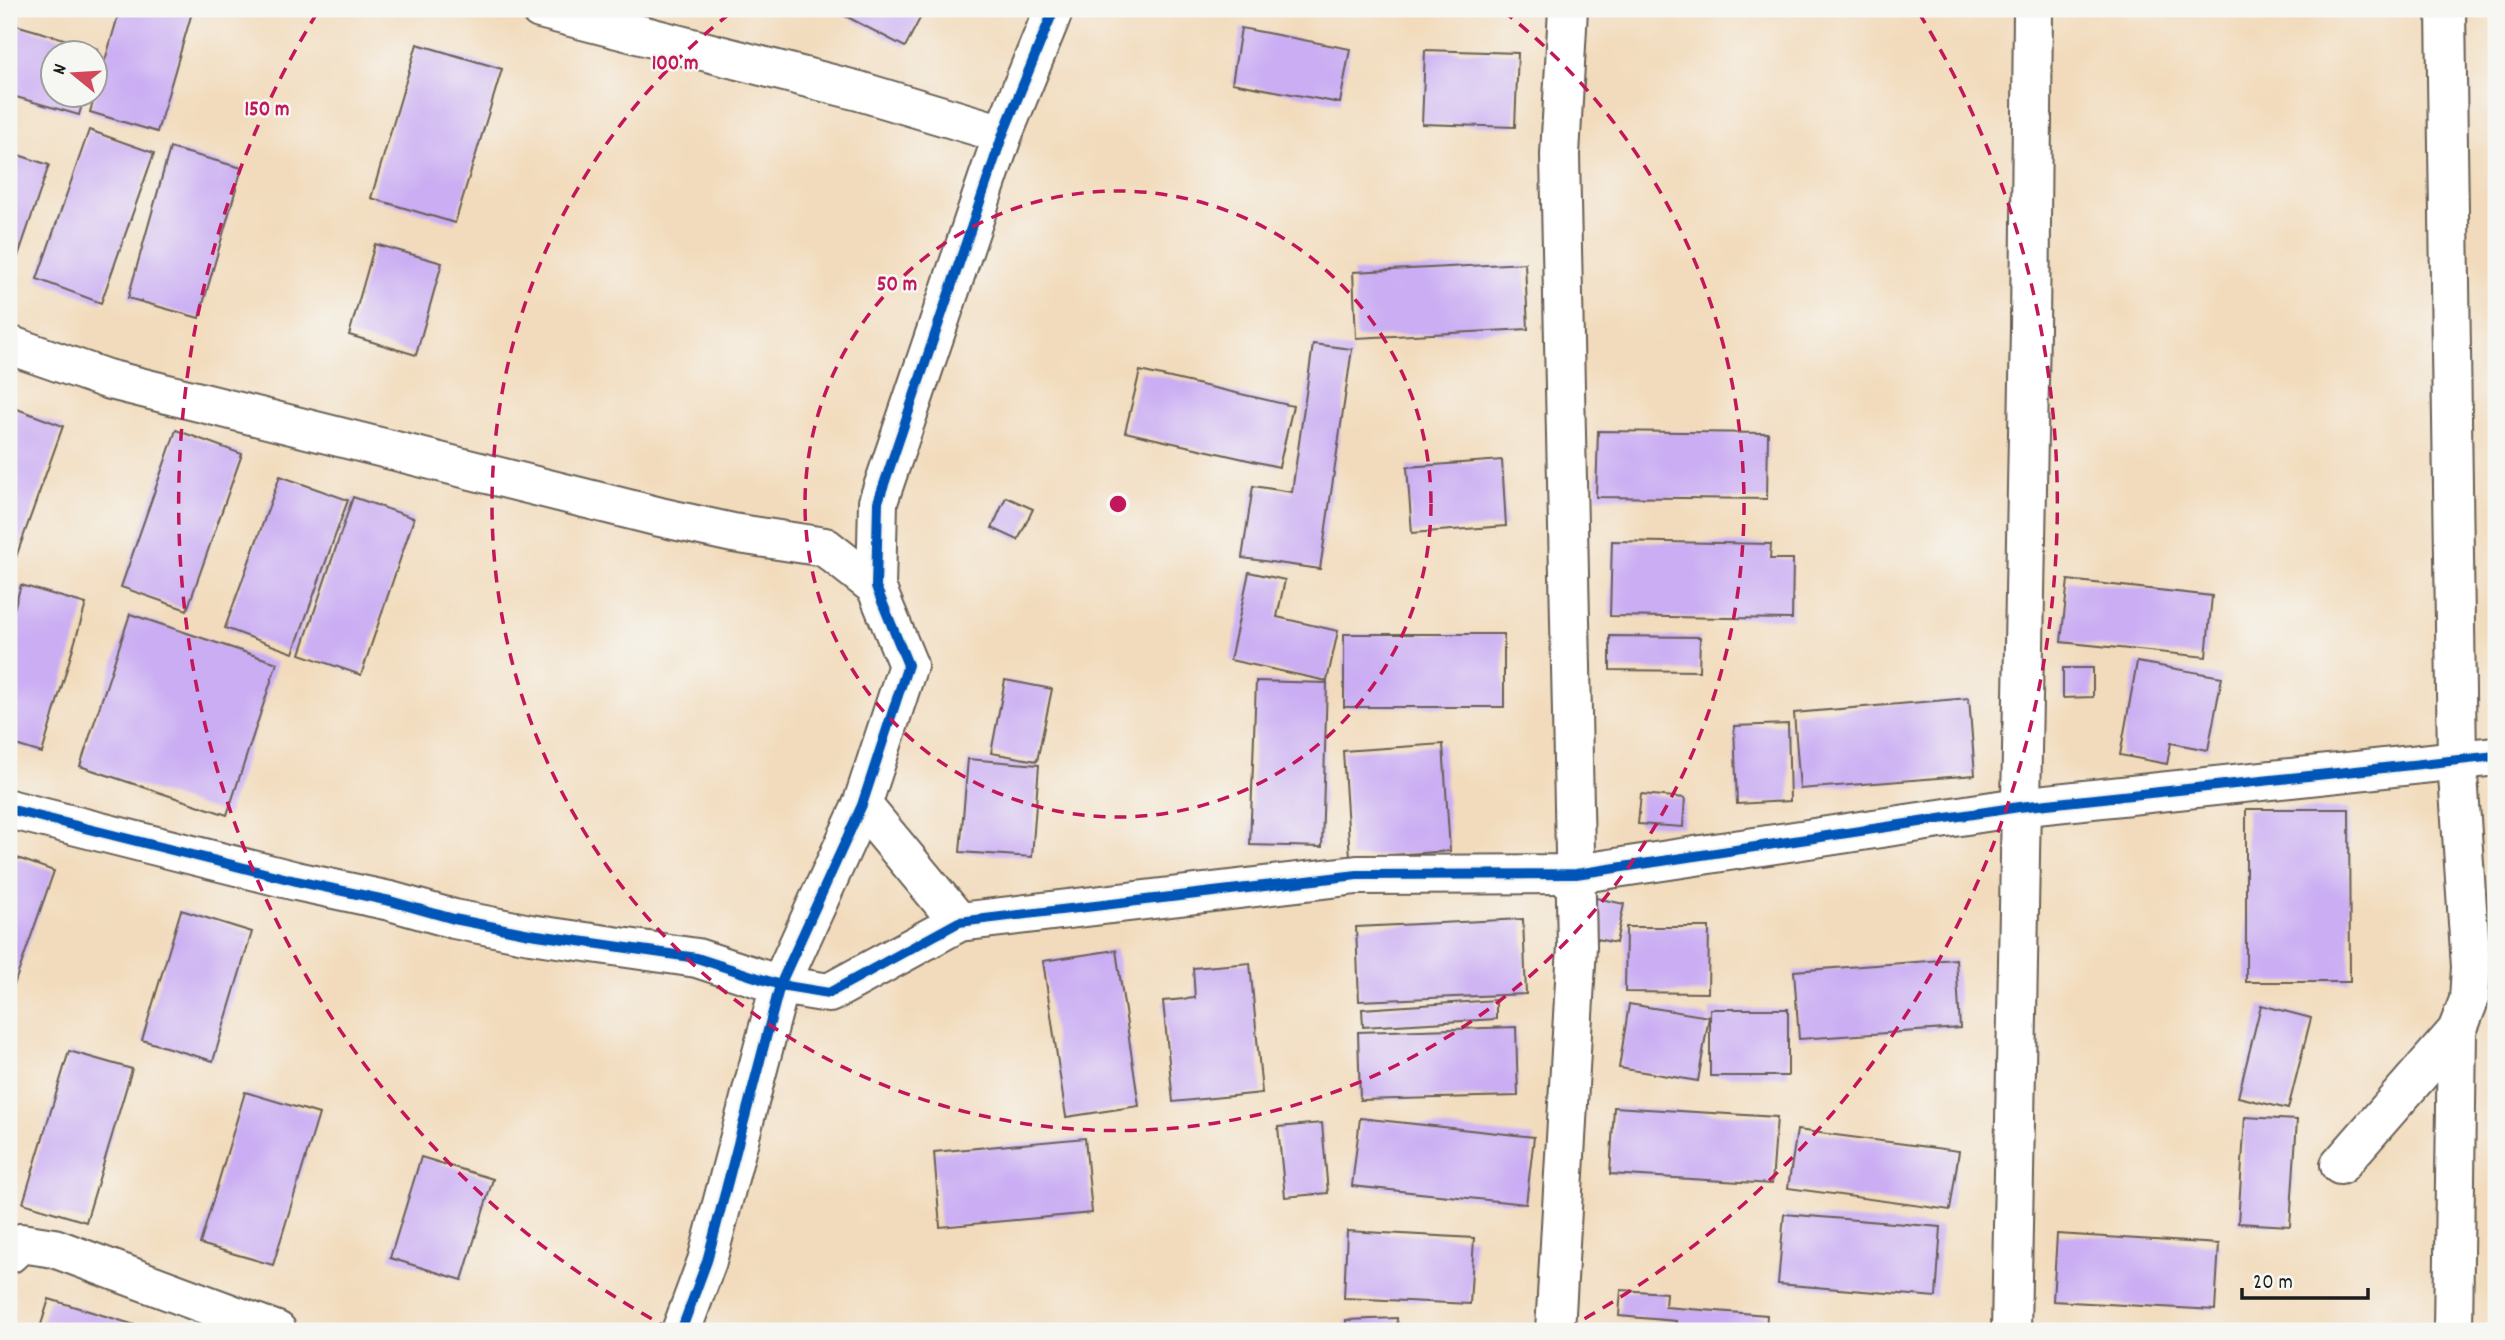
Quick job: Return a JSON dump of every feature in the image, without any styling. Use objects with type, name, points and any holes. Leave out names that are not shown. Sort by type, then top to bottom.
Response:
[{"type":"street","points":[[540,9],[859,91],[1003,134]]},
{"type":"street","points":[[681,1331],[707,1261],[780,985],[862,805],[908,665],[876,587],[878,502],[1003,134],[1054,9]]},
{"type":"street","points":[[1556,1331],[1577,946],[1560,155],[1568,9]]},
{"type":"street","points":[[2011,1331],[2030,329],[2033,9]]},
{"type":"street","points":[[2340,1165],[2457,1031],[2469,1000],[2471,967],[2457,760],[2446,9]]},
{"type":"street","points":[[9,345],[107,379],[660,517],[733,533],[825,547],[876,587]]},
{"type":"street","points":[[9,807],[179,852],[390,901],[454,919],[530,934],[697,958],[780,985],[830,993],[959,922],[1357,875],[1576,874],[2019,807],[2496,756]]},
{"type":"street","points":[[862,805],[959,922]]},
{"type":"street","points":[[2453,1331],[2457,1031]]},
{"type":"street","points":[[9,1254],[21,1243],[54,1248],[277,1331]]},
{"type":"building","points":[[120,9],[193,9],[157,132],[90,112],[91,108],[108,108],[108,50]]},
{"type":"building","points":[[832,9],[925,9],[905,47]]},
{"type":"building","points":[[9,23],[60,38],[38,38],[38,103],[9,95]]},
{"type":"building","points":[[1241,28],[1350,49],[1340,103],[1232,83]]},
{"type":"building","points":[[417,44],[502,69],[455,223],[371,198]]},
{"type":"building","points":[[1425,50],[1518,53],[1515,127],[1422,124]]},
{"type":"building","points":[[54,108],[81,108],[79,115]]},
{"type":"building","points":[[89,130],[154,153],[101,303],[37,279]]},
{"type":"building","points":[[170,148],[242,168],[199,318],[128,298]]},
{"type":"building","points":[[9,152],[49,165],[13,271],[9,270]]},
{"type":"building","points":[[375,244],[442,263],[416,355],[349,335]]},
{"type":"building","points":[[1525,263],[1528,329],[1356,338],[1353,272]]},
{"type":"building","points":[[1313,344],[1352,349],[1320,569],[1242,558],[1253,486],[1292,492]]},
{"type":"building","points":[[1140,371],[1293,406],[1279,467],[1125,432]]},
{"type":"building","points":[[9,406],[63,426],[16,557],[9,555]]},
{"type":"building","points":[[176,430],[242,454],[187,610],[121,587]]},
{"type":"building","points":[[1598,431],[1768,433],[1767,499],[1596,497]]},
{"type":"building","points":[[1502,460],[1506,526],[1412,533],[1407,467]]},
{"type":"building","points":[[280,476],[348,500],[293,653],[225,628]]},
{"type":"building","points":[[353,497],[414,518],[361,675],[300,654]]},
{"type":"building","points":[[1006,497],[1033,509],[1018,540],[992,528]]},
{"type":"building","points":[[1612,541],[1771,544],[1770,559],[1793,559],[1792,619],[1610,616]]},
{"type":"building","points":[[1249,572],[1285,580],[1277,617],[1338,631],[1327,681],[1230,660]]},
{"type":"building","points":[[2068,580],[2212,596],[2206,657],[2061,642]]},
{"type":"building","points":[[21,585],[86,604],[42,753],[9,743],[9,626]]},
{"type":"building","points":[[130,614],[277,663],[227,815],[80,766]]},
{"type":"building","points":[[1344,634],[1504,634],[1504,707],[1344,707]]},
{"type":"building","points":[[1610,636],[1700,637],[1699,671],[1610,670]]},
{"type":"building","points":[[2137,662],[2222,677],[2208,750],[2171,743],[2167,764],[2120,755]]},
{"type":"building","points":[[2063,668],[2093,668],[2093,697],[2063,698]]},
{"type":"building","points":[[1005,680],[1052,689],[1037,761],[991,753]]},
{"type":"building","points":[[1256,681],[1327,683],[1322,847],[1250,845]]},
{"type":"building","points":[[1969,698],[1975,775],[1800,789],[1794,713]]},
{"type":"building","points":[[1788,724],[1790,801],[1737,804],[1734,726]]},
{"type":"building","points":[[1443,744],[1450,851],[1350,858],[1343,751]]},
{"type":"building","points":[[968,759],[1039,765],[1032,857],[960,852]]},
{"type":"building","points":[[1641,794],[1685,798],[1683,827],[1638,824]]},
{"type":"building","points":[[2246,809],[2349,809],[2350,982],[2246,982]]},
{"type":"building","points":[[9,855],[54,871],[9,999]]},
{"type":"building","points":[[1596,898],[1624,904],[1616,943],[1588,937]]},
{"type":"building","points":[[181,910],[252,932],[213,1061],[142,1040]]},
{"type":"building","points":[[1523,919],[1526,994],[1359,1001],[1356,927]]},
{"type":"building","points":[[1626,927],[1709,927],[1708,993],[1625,992]]},
{"type":"building","points":[[1116,950],[1139,1106],[1066,1117],[1043,961]]},
{"type":"building","points":[[1956,959],[1960,1028],[1799,1039],[1794,971]]},
{"type":"building","points":[[1250,963],[1262,1093],[1173,1102],[1163,1001],[1195,998],[1193,968]]},
{"type":"building","points":[[1496,1000],[1496,1019],[1363,1027],[1362,1009]]},
{"type":"building","points":[[1629,1004],[1709,1017],[1698,1081],[1619,1068]]},
{"type":"building","points":[[2261,1005],[2311,1018],[2288,1109],[2238,1097]]},
{"type":"building","points":[[1710,1009],[1788,1009],[1788,1076],[1710,1076]]},
{"type":"building","points":[[1516,1027],[1518,1096],[1360,1100],[1358,1032]]},
{"type":"building","points":[[69,1051],[132,1069],[86,1222],[23,1203]]},
{"type":"building","points":[[245,1092],[319,1114],[273,1265],[200,1244]]},
{"type":"building","points":[[1614,1107],[1777,1117],[1772,1184],[1610,1174]]},
{"type":"building","points":[[2245,1117],[2297,1120],[2290,1226],[2238,1223]]},
{"type":"building","points":[[1360,1118],[1534,1137],[1526,1204],[1352,1186]]},
{"type":"building","points":[[1322,1123],[1328,1193],[1285,1197],[1278,1127]]},
{"type":"building","points":[[1797,1130],[1959,1151],[1950,1210],[1788,1188]]},
{"type":"building","points":[[1085,1138],[1092,1213],[940,1227],[934,1152]]},
{"type":"building","points":[[421,1157],[493,1179],[462,1280],[390,1258]]},
{"type":"building","points":[[1784,1214],[1941,1227],[1936,1297],[1778,1284]]},
{"type":"building","points":[[1347,1231],[1474,1238],[1470,1304],[1344,1298]]},
{"type":"building","points":[[2057,1234],[2219,1244],[2215,1310],[2053,1301]]},
{"type":"building","points":[[1621,1290],[1666,1293],[1665,1307],[1767,1315],[1766,1331],[1675,1331],[1676,1321],[1619,1316]]},
{"type":"building","points":[[49,1299],[155,1331],[39,1331]]},
{"type":"building","points":[[1397,1318],[1398,1331],[1346,1331],[1346,1320]]},
{"type":"cycle path","points":[[681,1331],[707,1261],[780,985],[862,805],[908,665],[876,587],[878,502],[1003,134],[1054,9]]},
{"type":"cycle path","points":[[9,809],[296,881],[390,901],[454,919],[530,934],[697,958],[780,985],[829,993],[959,922],[1357,875],[1576,874],[2019,807],[2496,756]]}]
